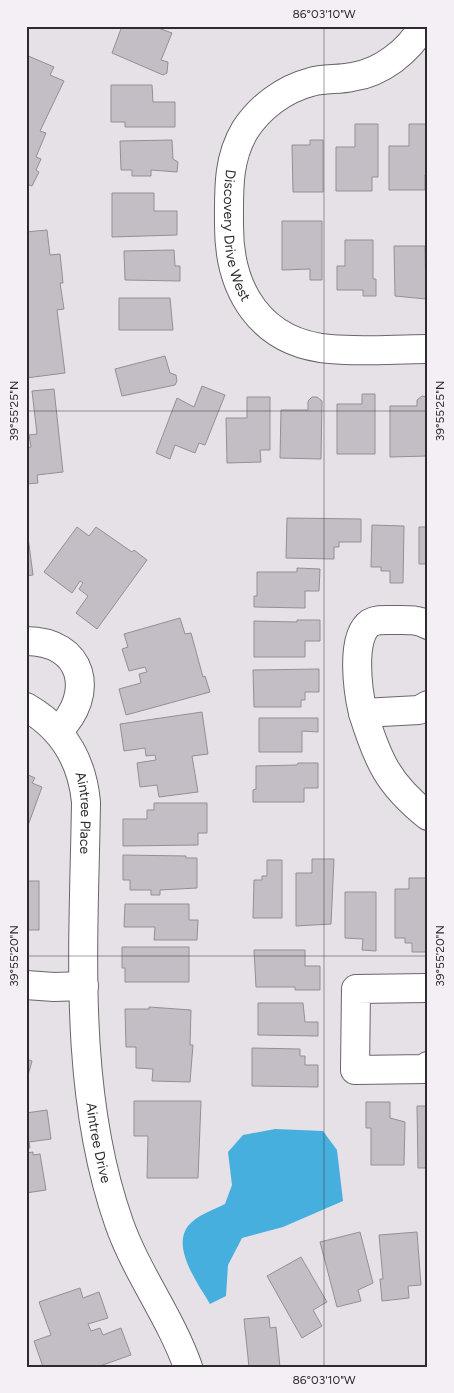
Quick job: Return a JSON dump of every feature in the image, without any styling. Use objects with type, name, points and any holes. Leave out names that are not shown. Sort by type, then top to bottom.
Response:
[{"type":"street","name":"Discovery Drive West","points":[[423,26],[411,44],[385,65],[355,77],[311,82],[277,97],[264,108],[246,129],[238,143],[232,164],[229,187],[230,250],[233,268],[248,302],[259,316],[279,332],[298,341],[328,349],[428,348]]},
{"type":"street","points":[[428,625],[418,620],[379,620],[363,630],[360,637],[358,682],[363,713],[377,756],[401,793],[428,816]]},
{"type":"street","points":[[26,641],[40,641],[52,645],[68,655],[80,678],[79,702],[71,717],[58,731]]},
{"type":"street","points":[[363,713],[419,710],[428,705]]},
{"type":"street","name":"Aintree Place","points":[[26,707],[43,717],[58,731],[72,749],[84,786],[85,901]]},
{"type":"street","name":"Aintree Drive","points":[[85,901],[84,986],[87,1062],[90,1093],[109,1191],[128,1244],[172,1326],[188,1367]]},
{"type":"street","points":[[26,985],[54,988],[84,986]]},
{"type":"street","points":[[428,988],[356,989],[355,1070],[425,1069],[428,1066]]},
{"type":"water","points":[[275,1129],[323,1131],[337,1150],[343,1201],[283,1227],[242,1238],[228,1265],[226,1296],[210,1304],[188,1266],[183,1245],[184,1235],[188,1226],[196,1219],[225,1204],[232,1185],[228,1152],[243,1135]]},
{"type":"building","points":[[122,26],[153,26],[172,33],[161,60],[168,62],[167,73],[163,75],[112,53]]},
{"type":"building","points":[[26,55],[54,67],[50,75],[64,81],[40,131],[46,133],[36,157],[41,159],[36,170],[39,172],[32,186],[26,184]]},
{"type":"building","points":[[111,85],[152,85],[153,102],[175,102],[175,127],[125,127],[125,122],[111,122]]},
{"type":"building","points":[[355,124],[378,124],[378,177],[372,177],[372,191],[336,191],[336,147],[355,147]]},
{"type":"building","points":[[409,124],[428,124],[428,175],[425,175],[425,190],[389,190],[389,146],[409,146]]},
{"type":"building","points":[[172,140],[173,159],[178,162],[177,172],[151,170],[151,176],[132,176],[132,170],[121,170],[120,141]]},
{"type":"building","points":[[310,140],[323,140],[323,192],[293,192],[292,145],[310,145]]},
{"type":"building","points":[[112,193],[154,193],[154,211],[177,211],[177,235],[112,237]]},
{"type":"building","points":[[282,221],[322,221],[322,280],[310,280],[310,269],[282,270]]},
{"type":"building","points":[[47,230],[50,255],[60,254],[63,283],[60,283],[64,309],[57,310],[65,373],[26,378],[26,232]]},
{"type":"building","points":[[345,240],[373,240],[373,279],[376,279],[376,296],[363,296],[363,290],[337,290],[337,266],[345,266]]},
{"type":"building","points":[[394,246],[425,246],[426,299],[395,296]]},
{"type":"building","points":[[174,250],[175,266],[180,266],[180,281],[125,280],[124,251]]},
{"type":"building","points":[[119,298],[170,298],[173,330],[119,330]]},
{"type":"building","points":[[165,356],[170,373],[176,375],[177,381],[175,385],[122,396],[115,369]]},
{"type":"building","points":[[202,386],[225,395],[205,445],[199,443],[195,453],[175,445],[170,459],[156,453],[177,398],[194,407]]},
{"type":"building","points":[[54,389],[63,472],[37,475],[38,483],[26,484],[26,448],[31,447],[29,435],[37,434],[32,391]]},
{"type":"building","points":[[362,394],[375,394],[375,454],[337,454],[337,404],[362,404]]},
{"type":"building","points":[[422,396],[428,397],[428,456],[390,457],[390,406],[417,406],[417,400]]},
{"type":"building","points":[[247,397],[270,397],[270,450],[260,450],[261,462],[227,463],[226,418],[247,418]]},
{"type":"building","points":[[312,397],[317,397],[322,401],[321,459],[280,458],[281,410],[308,410],[308,401]]},
{"type":"building","points":[[287,518],[361,519],[361,542],[339,542],[339,547],[334,547],[334,559],[286,558]]},
{"type":"building","points":[[26,522],[33,575],[26,576]]},
{"type":"building","points":[[372,525],[404,526],[403,583],[390,583],[390,571],[381,571],[381,567],[371,567]]},
{"type":"building","points":[[77,527],[89,536],[96,527],[147,560],[97,629],[76,613],[88,596],[79,589],[83,583],[80,581],[72,593],[44,572]]},
{"type":"building","points":[[419,527],[428,527],[428,567],[426,564],[419,564]]},
{"type":"building","points":[[297,568],[320,569],[319,591],[305,591],[305,608],[254,607],[254,596],[257,596],[257,572],[297,572]]},
{"type":"building","points":[[180,618],[185,634],[191,633],[203,677],[205,676],[210,692],[126,715],[119,689],[141,683],[139,674],[147,672],[145,667],[129,671],[122,649],[128,647],[124,634]]},
{"type":"building","points":[[297,620],[320,620],[320,641],[305,641],[305,657],[254,657],[254,621],[297,622]]},
{"type":"building","points":[[319,669],[319,692],[305,692],[305,700],[301,700],[301,707],[254,707],[253,670]]},
{"type":"building","points":[[202,712],[208,754],[192,756],[198,792],[159,797],[157,785],[140,787],[137,763],[156,760],[155,755],[146,756],[145,748],[124,751],[120,724]]},
{"type":"building","points":[[259,718],[318,718],[318,732],[302,731],[302,752],[259,752]]},
{"type":"building","points":[[298,763],[318,763],[318,788],[304,788],[304,802],[253,802],[253,790],[256,789],[256,766],[297,765]]},
{"type":"building","points":[[26,774],[35,778],[32,783],[42,787],[26,831]]},
{"type":"building","points":[[154,803],[207,803],[207,833],[198,833],[198,845],[123,846],[123,819],[147,819],[147,810],[154,810]]},
{"type":"building","points":[[123,855],[186,856],[186,858],[197,858],[197,888],[160,890],[160,895],[151,895],[151,890],[130,890],[130,880],[123,880]]},
{"type":"building","points":[[312,859],[334,859],[331,924],[296,926],[296,873],[312,873]]},
{"type":"building","points":[[267,860],[282,860],[282,918],[253,918],[254,880],[262,880],[262,876],[267,876]]},
{"type":"building","points":[[409,878],[428,878],[428,952],[412,952],[412,943],[405,943],[405,938],[395,938],[395,889],[409,889]]},
{"type":"building","points":[[26,881],[39,881],[39,930],[26,930]]},
{"type":"building","points":[[345,892],[376,892],[376,951],[362,950],[363,939],[345,938]]},
{"type":"building","points":[[125,904],[189,904],[189,920],[198,920],[197,940],[154,940],[155,927],[124,927]]},
{"type":"building","points":[[122,947],[189,947],[189,982],[125,982],[125,968],[122,968]]},
{"type":"building","points":[[254,950],[305,950],[305,966],[320,966],[320,990],[295,990],[295,987],[256,987]]},
{"type":"building","points":[[258,1003],[303,1003],[305,1022],[318,1022],[318,1036],[258,1035]]},
{"type":"building","points":[[149,1007],[191,1010],[190,1045],[193,1045],[190,1082],[152,1081],[153,1069],[136,1068],[136,1047],[126,1047],[125,1009],[149,1009]]},
{"type":"building","points":[[252,1048],[300,1049],[300,1056],[305,1056],[305,1065],[318,1065],[318,1087],[252,1086]]},
{"type":"building","points":[[26,1059],[32,1061],[26,1082]]},
{"type":"building","points":[[134,1101],[201,1101],[198,1178],[147,1178],[148,1136],[134,1136]]},
{"type":"building","points":[[366,1102],[390,1102],[390,1118],[405,1122],[404,1165],[371,1165],[371,1128],[366,1128]]},
{"type":"building","points":[[417,1106],[428,1106],[428,1168],[418,1168]]},
{"type":"building","points":[[47,1110],[51,1139],[29,1142],[30,1148],[26,1148],[26,1113]]},
{"type":"building","points":[[33,1152],[33,1155],[40,1154],[46,1190],[26,1193],[26,1153]]},
{"type":"building","points":[[360,1232],[373,1283],[358,1290],[361,1301],[337,1307],[320,1242]]},
{"type":"building","points":[[417,1232],[421,1285],[408,1286],[409,1298],[382,1301],[380,1279],[383,1279],[379,1235]]},
{"type":"building","points":[[301,1257],[327,1302],[313,1310],[322,1326],[302,1338],[267,1276]]},
{"type":"building","points":[[80,1288],[83,1298],[99,1292],[108,1318],[88,1324],[91,1331],[100,1328],[103,1335],[121,1328],[131,1355],[97,1367],[43,1367],[34,1341],[51,1335],[39,1302]]},
{"type":"building","points":[[269,1317],[270,1328],[276,1327],[280,1367],[249,1367],[244,1319]]}]
